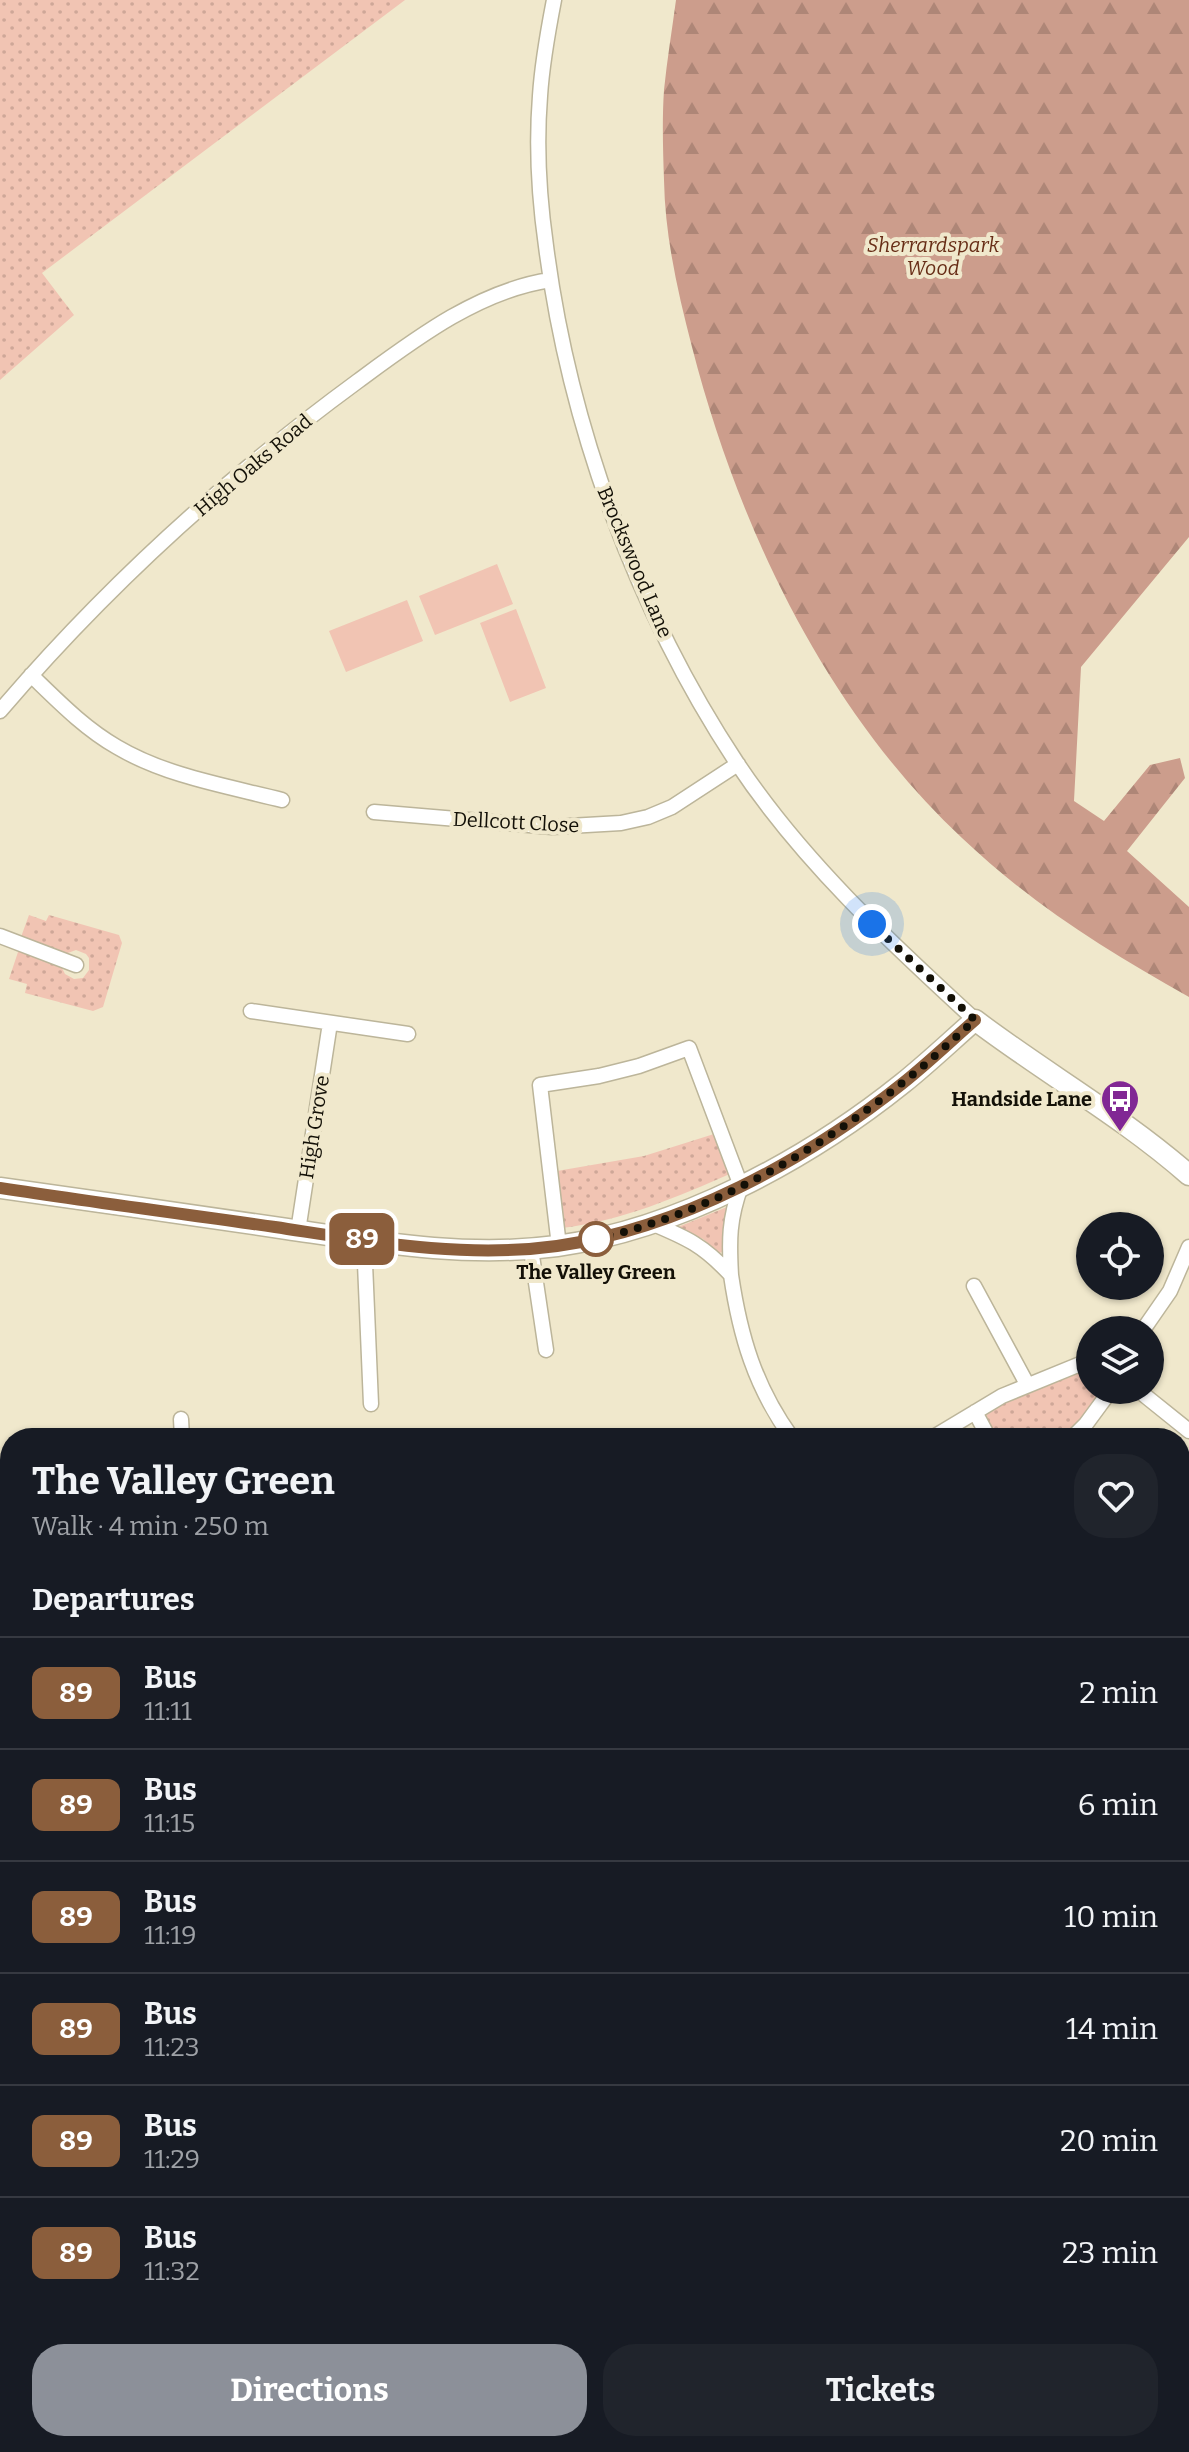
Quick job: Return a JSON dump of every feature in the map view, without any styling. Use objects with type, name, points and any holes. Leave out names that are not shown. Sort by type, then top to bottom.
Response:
[{"type":"main road","points":[[0,1188],[418,1247],[461,1250],[559,1246],[607,1237],[651,1223],[741,1186],[807,1150],[858,1117],[975,1020],[1146,1140],[1189,1175]]},
{"type":"street","name":"Brockswood Lane","points":[[554,0],[540,96],[540,205],[550,280],[570,379],[602,485],[627,549],[667,639],[705,711],[738,764],[832,882],[872,924],[975,1020]]},
{"type":"street","name":"High Oaks Road","points":[[0,711],[31,675],[165,540],[232,479],[301,423],[440,325],[501,293],[550,280]]},
{"type":"street","points":[[31,675],[76,717],[136,757],[189,776],[282,800]]},
{"type":"street","name":"Dellcott Close","points":[[374,812],[552,827],[621,823],[672,807],[738,764]]},
{"type":"street","points":[[0,936],[76,965]]},
{"type":"street","points":[[251,1011],[408,1034]]},
{"type":"street","name":"High Grove","points":[[298,1231],[330,1023]]},
{"type":"street","points":[[559,1246],[540,1085],[599,1076],[689,1048],[741,1186],[729,1228],[731,1275],[740,1324],[762,1390],[786,1428]]},
{"type":"street","points":[[651,1223],[690,1239],[716,1258],[731,1275]]},
{"type":"street","points":[[364,1240],[371,1404]]},
{"type":"street","points":[[1153,1316],[1170,1291],[1189,1247]]},
{"type":"street","points":[[531,1249],[546,1350]]},
{"type":"street","points":[[974,1286],[1027,1384]]},
{"type":"street","points":[[949,1428],[1027,1384],[1076,1365]]},
{"type":"street","points":[[1082,1428],[1101,1404]]},
{"type":"street","points":[[1155,1404],[1185,1428]]},
{"type":"street","points":[[975,1412],[984,1428]]},
{"type":"street","points":[[181,1419],[181,1428]]},
{"type":"shaded area","points":[[0,0],[405,0],[42,273],[74,315],[0,380]]},
{"type":"shaded area","points":[[497,564],[513,604],[435,635],[419,596]]},
{"type":"shaded area","points":[[407,600],[423,641],[346,672],[329,631]]},
{"type":"shaded area","points":[[516,609],[546,688],[510,702],[480,623]]},
{"type":"shaded area","points":[[29,915],[46,921],[49,915],[119,935],[122,943],[103,1007],[93,1011],[25,993],[27,984],[9,979],[18,952],[23,951],[60,964],[65,974],[74,979],[83,978],[89,970],[86,954],[76,950],[65,954],[21,937]]},
{"type":"shaded area","points":[[714,1134],[732,1173],[628,1214],[562,1228],[557,1171],[644,1156]]},
{"type":"shaded area","points":[[727,1207],[723,1252],[718,1253],[703,1239],[678,1227]]},
{"type":"shaded area","points":[[1076,1372],[1076,1404],[1096,1404],[1076,1428],[989,1428],[986,1416],[995,1406]]},
{"type":"green space","name":"Sherrardspark Wood","points":[[676,0],[1189,0],[1189,537],[1081,667],[1074,801],[1104,821],[1150,765],[1180,758],[1185,778],[1127,851],[1189,907],[1189,997],[1071,925],[962,838],[913,787],[868,732],[828,674],[793,612],[734,481],[711,414],[673,265],[665,201],[663,124],[664,90]]},
{"type":"bus line","name":"89","points":[[0,1188],[418,1247],[501,1251],[559,1246],[607,1237],[651,1223],[741,1186],[807,1150],[858,1117],[975,1020]]},
{"type":"place","name":"Handside Lane","points":[[1120,1133]]},
{"type":"place","name":"The Valley Green","points":[[596,1239]]},
{"type":"route","points":[[596,1239],[651,1223],[702,1203],[807,1150],[858,1117],[902,1083],[975,1020],[872,924]]}]
